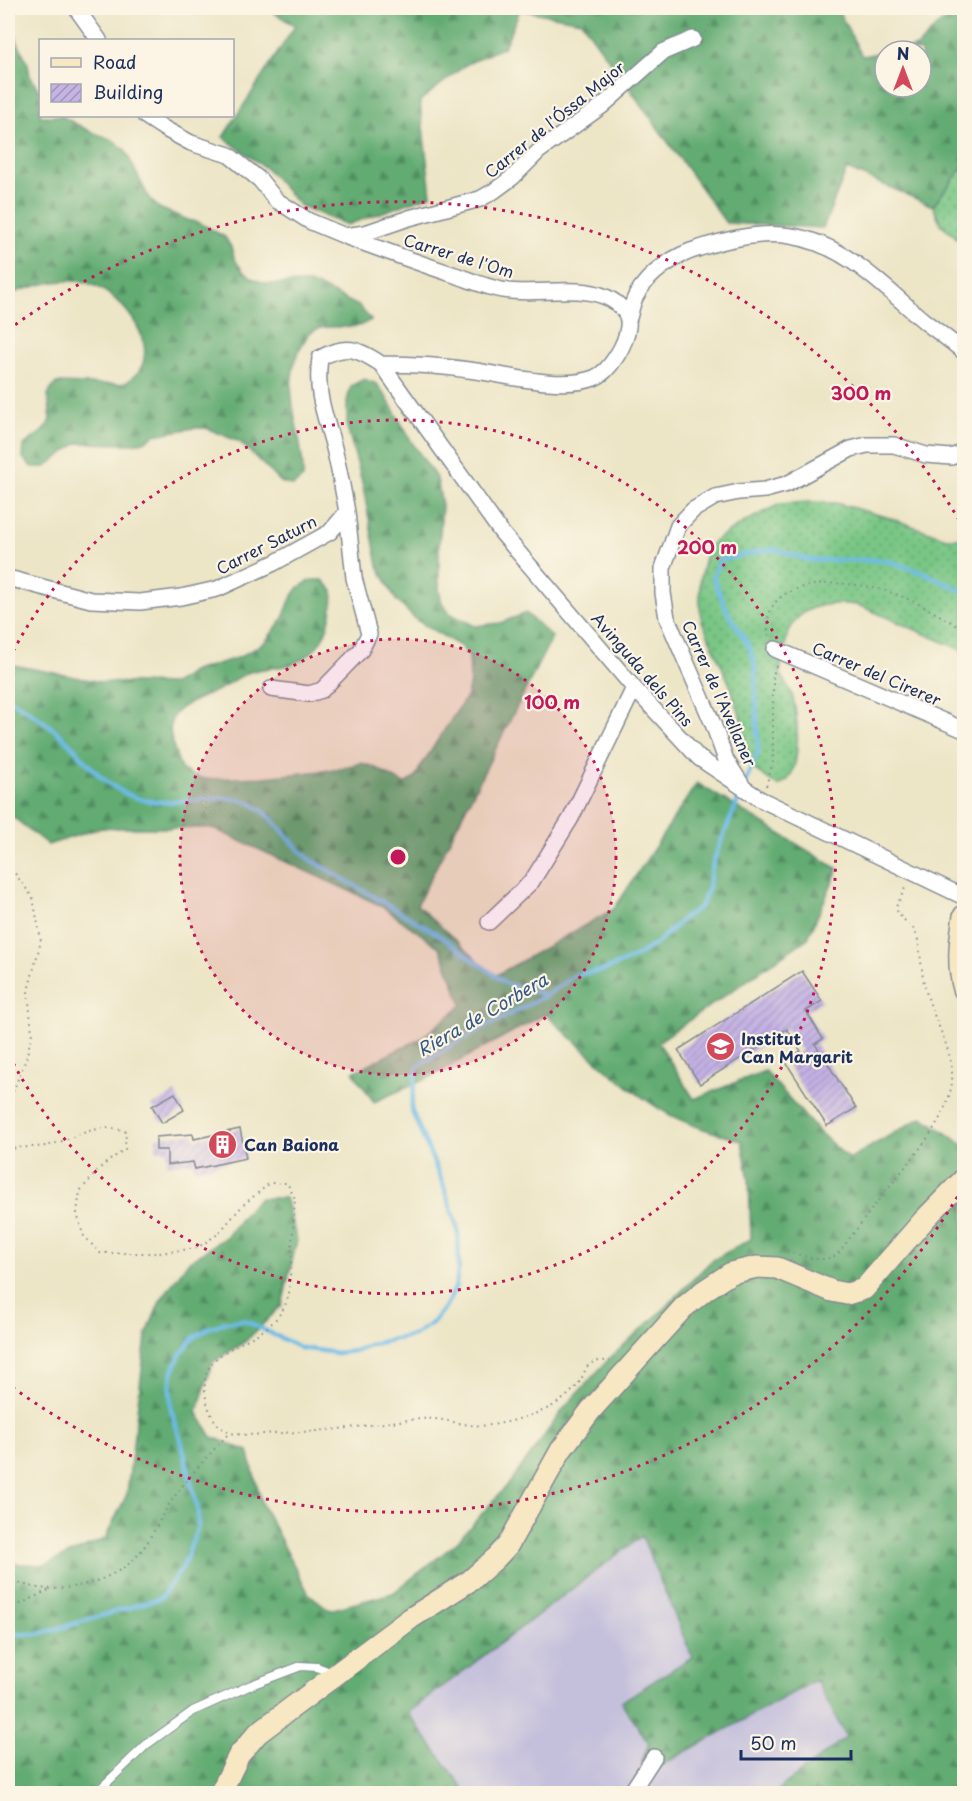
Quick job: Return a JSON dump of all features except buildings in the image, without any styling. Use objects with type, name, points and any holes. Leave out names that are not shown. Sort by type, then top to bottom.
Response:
[{"type":"street","points":[[76,8],[98,39]]},
{"type":"street","name":"Carrer de l'Óssa Major","points":[[345,236],[365,233],[480,199],[494,192],[539,151],[602,106],[663,52],[693,39]]},
{"type":"street","points":[[147,117],[191,143],[229,155],[260,180],[276,200],[309,221],[345,236]]},
{"type":"street","points":[[271,689],[309,694],[322,690],[362,650],[369,634],[354,578],[347,512],[334,447],[320,402],[318,375],[320,358],[335,350],[360,350],[381,364],[412,364],[475,371],[543,382],[568,382],[595,378],[612,363],[622,347],[635,297],[648,279],[670,261],[694,250],[729,239],[789,235],[817,242],[835,251],[873,277],[964,352]]},
{"type":"street","name":"Carrer de l'Om","points":[[345,236],[503,290],[551,292],[586,290],[607,297],[622,307],[629,318]]},
{"type":"street","name":"Avinguda dels Pins","points":[[381,364],[501,532],[634,688],[699,758],[760,800],[964,897]]},
{"type":"street","name":"Carrer de l'Avellaner","points":[[746,791],[726,760],[713,724],[667,618],[663,593],[663,568],[678,526],[693,510],[715,497],[765,490],[787,484],[851,449],[867,445],[894,445],[926,455],[951,457],[964,452]]},
{"type":"street","name":"Carrer Saturn","points":[[8,578],[91,600],[140,602],[181,597],[217,589],[274,563],[330,532],[347,512]]},
{"type":"street","name":"Carrer del Cirerer","points":[[775,649],[964,730]]},
{"type":"street","points":[[489,922],[532,881],[555,845],[571,818],[634,688]]},
{"type":"street","points":[[964,916],[960,969],[964,989]]},
{"type":"street","points":[[220,1794],[239,1755],[258,1733],[411,1618],[471,1580],[496,1558],[508,1545],[561,1450],[591,1410],[683,1308],[723,1277],[743,1269],[777,1268],[796,1274],[831,1291],[847,1293],[864,1289],[924,1220],[964,1179]]},
{"type":"street","points":[[628,1794],[654,1756]]},
{"type":"lane","points":[[95,1794],[146,1745],[193,1711],[301,1666],[317,1666],[327,1671],[332,1678]]},
{"type":"path","points":[[693,39],[706,33],[713,16],[707,8]]},
{"type":"path","points":[[760,800],[773,762],[773,675],[777,662],[767,627],[769,612],[781,597],[794,589],[811,585],[854,585],[886,591],[907,599],[964,630]]},
{"type":"path","points":[[8,864],[33,898],[41,941],[28,991],[32,1033],[26,1059],[12,1094],[13,1119],[9,1150],[47,1145],[97,1129],[115,1126],[126,1131],[125,1149],[102,1166],[80,1191],[77,1213],[83,1235],[100,1253],[160,1252],[197,1248],[218,1234],[243,1206],[270,1183],[287,1183],[295,1198],[289,1293],[286,1307],[268,1328],[218,1356],[209,1367],[205,1379],[205,1397],[219,1426],[229,1433],[252,1435],[326,1431],[432,1418],[468,1425],[492,1425],[538,1413],[553,1405],[580,1383],[585,1370],[591,1363],[601,1360],[611,1362],[625,1371]]},
{"type":"path","points":[[780,1250],[822,1260],[837,1255],[925,1140],[939,1119],[948,1099],[952,1080],[950,1061],[922,979],[918,940],[914,928],[901,917],[896,907],[912,873]]},
{"type":"path","points":[[8,1580],[40,1588],[54,1587],[97,1581],[125,1567],[136,1558],[152,1536],[170,1503],[229,1433]]},
{"type":"path","points":[[8,1602],[20,1604],[54,1587]]},
{"type":"shaded area","points":[[642,1536],[692,1658],[621,1702],[649,1743],[659,1767],[817,1680],[846,1737],[774,1793],[467,1793],[407,1713]]},
{"type":"green space","points":[[267,8],[837,8],[862,56],[873,54],[873,99],[933,99],[933,39],[925,39],[938,25],[964,8],[964,165],[933,206],[847,169],[823,228],[726,223],[581,21],[520,10],[504,47],[467,64],[420,101],[431,195],[347,225],[299,205],[268,170],[223,137],[295,26]]},
{"type":"green space","points":[[8,21],[28,64],[30,76],[39,90],[39,117],[64,117],[89,131],[113,140],[125,150],[149,198],[159,208],[200,223],[225,237],[235,260],[243,271],[254,279],[268,284],[309,283],[359,306],[371,320],[358,326],[326,327],[314,330],[299,350],[291,383],[294,415],[303,462],[303,478],[293,486],[281,482],[240,442],[206,428],[154,435],[144,442],[131,444],[78,443],[45,467],[32,467],[23,458],[24,445],[47,426],[50,418],[48,394],[56,383],[125,383],[139,371],[144,359],[144,345],[133,319],[123,307],[112,296],[88,283],[58,282],[8,295]]},
{"type":"green space","points":[[964,165],[964,244],[941,224],[933,206]]},
{"type":"green space","points":[[364,379],[377,384],[437,479],[442,505],[439,589],[442,604],[451,614],[475,626],[500,623],[526,613],[552,637],[417,905],[495,976],[614,909],[697,783],[838,869],[808,938],[658,1042],[694,1099],[765,1071],[817,1130],[849,1159],[922,1117],[964,1145],[964,1793],[774,1793],[846,1737],[816,1680],[658,1767],[642,1762],[649,1743],[621,1702],[692,1657],[642,1536],[408,1713],[467,1793],[8,1793],[8,1563],[44,1565],[105,1539],[127,1494],[146,1336],[160,1301],[188,1262],[226,1237],[260,1198],[285,1198],[297,1240],[282,1305],[246,1341],[213,1362],[197,1412],[212,1437],[248,1451],[262,1504],[309,1594],[330,1610],[393,1593],[455,1544],[512,1480],[565,1407],[610,1358],[663,1310],[711,1261],[751,1239],[749,1180],[742,1141],[689,1124],[660,1109],[615,1076],[545,1014],[432,1076],[374,1102],[353,1072],[420,1039],[462,1005],[440,948],[380,905],[212,828],[100,828],[48,845],[8,813],[8,664],[101,682],[174,684],[194,671],[240,657],[265,642],[282,620],[291,598],[299,587],[311,580],[323,580],[333,591],[328,625],[318,645],[301,660],[289,665],[248,673],[221,689],[187,704],[178,711],[170,726],[181,769],[193,776],[205,779],[263,777],[332,770],[361,763],[374,767],[404,784],[415,778],[466,697],[470,683],[469,656],[460,646],[416,620],[396,600],[378,566],[362,482],[347,427],[347,401],[351,386]]},
{"type":"green space","points":[[836,503],[890,518],[946,538],[964,538],[964,651],[863,607],[844,604],[825,605],[812,608],[802,614],[790,629],[780,673],[793,698],[797,750],[789,778],[778,786],[755,770],[749,758],[742,721],[730,685],[702,621],[700,581],[710,545],[720,537],[780,504]]},
{"type":"waterway","name":"Riera de Corbera","points":[[745,783],[758,752],[755,665],[749,646],[728,613],[713,578],[720,560],[773,549],[809,560],[885,560],[927,574],[964,592]]},
{"type":"waterway","points":[[8,698],[57,732],[101,777],[118,789],[144,800],[160,802],[224,798],[252,804],[269,816],[311,860],[439,935],[507,984],[546,995]]},
{"type":"waterway","name":"Riera de Corbera","points":[[8,1634],[38,1634],[161,1598],[183,1567],[198,1527],[198,1511],[182,1444],[171,1410],[170,1391],[172,1373],[180,1355],[193,1338],[209,1328],[226,1322],[244,1320],[301,1348],[337,1353],[354,1351],[372,1344],[414,1335],[432,1323],[447,1304],[455,1288],[459,1267],[458,1230],[443,1184],[411,1109],[417,1067],[460,1040],[547,995],[575,975],[605,970],[633,958],[657,943],[685,917],[700,907],[708,890],[711,870],[718,849],[742,791]]},
{"type":"place","name":"Institut Can Margarit","points":[[720,1047]]},
{"type":"place","name":"Can Baiona","points":[[223,1144]]}]
